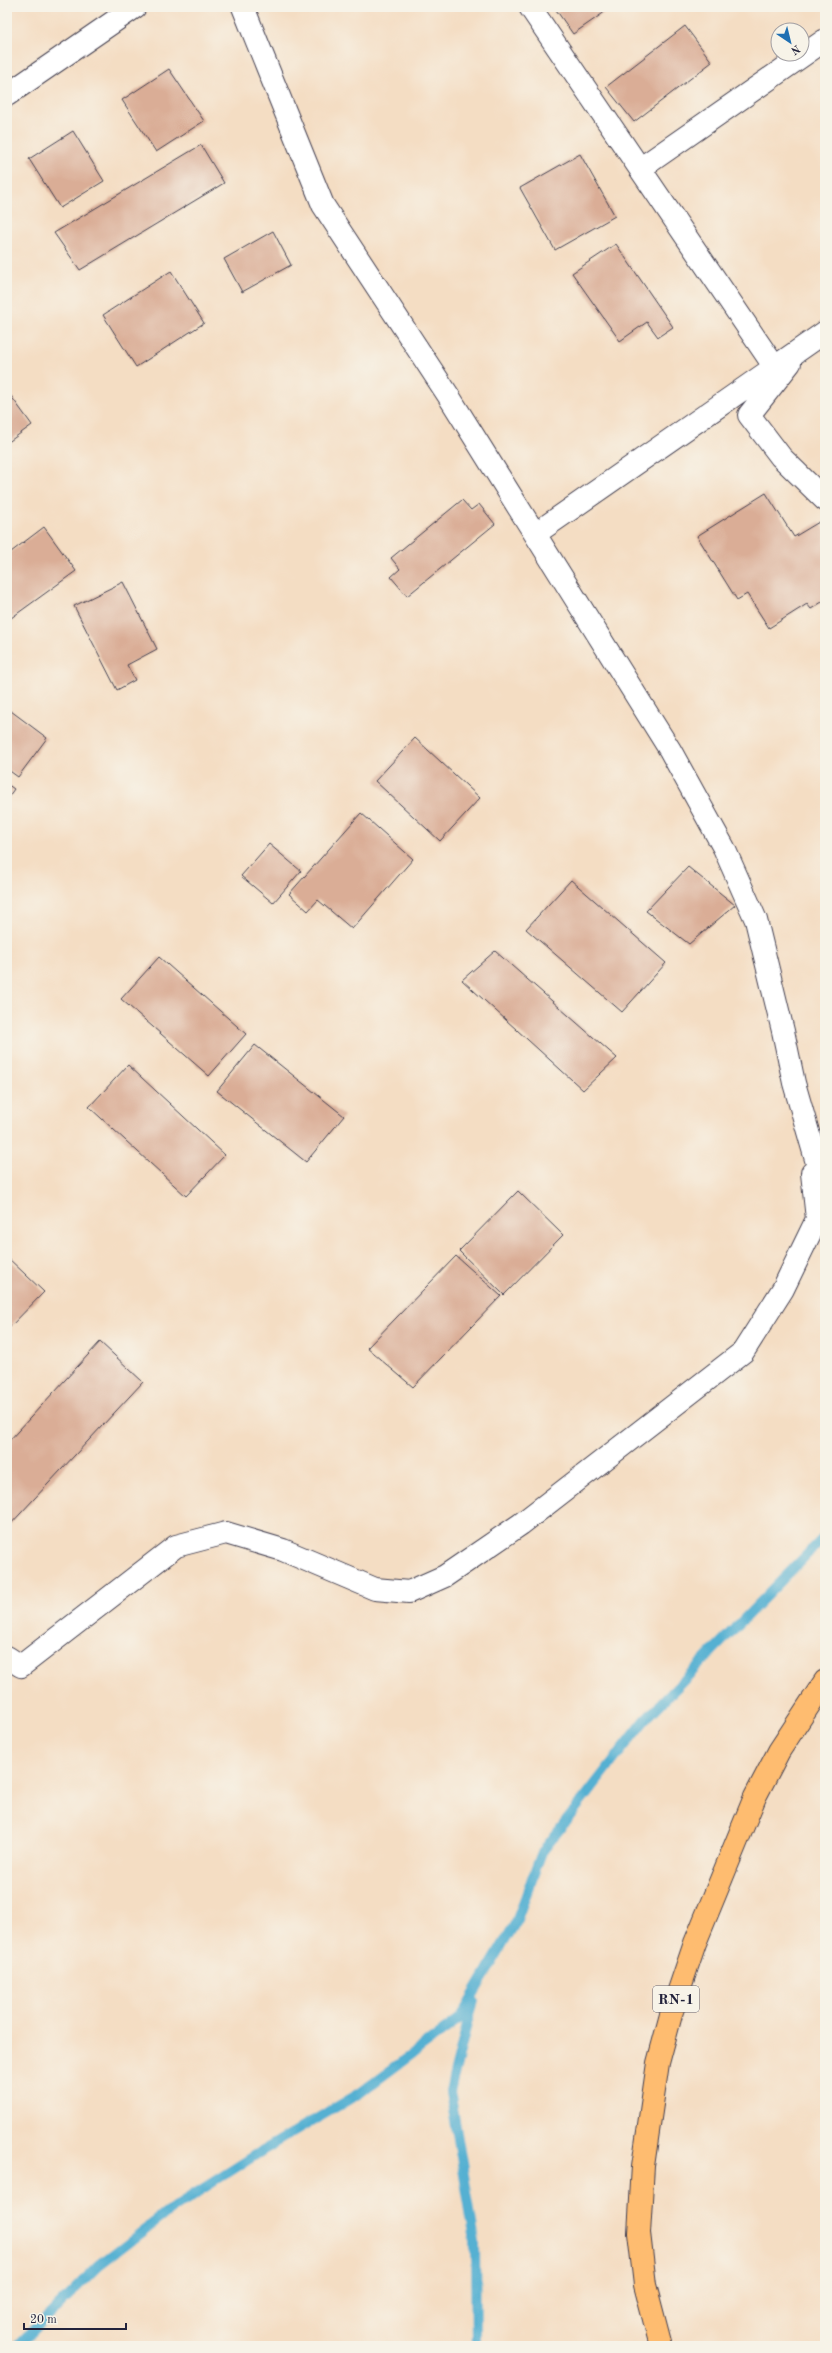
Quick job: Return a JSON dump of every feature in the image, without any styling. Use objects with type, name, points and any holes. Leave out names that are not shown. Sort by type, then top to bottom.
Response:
[{"type":"highway","name":"RN-1","points":[[662,2346],[645,2285],[639,2233],[643,2166],[658,2064],[672,2011],[695,1943],[714,1893],[738,1843],[755,1798],[779,1751],[825,1681]]},
{"type":"street","points":[[7,95],[135,7]]},
{"type":"street","points":[[243,7],[323,205],[448,395],[670,750],[724,848],[756,920],[806,1126],[825,1191]]},
{"type":"street","points":[[530,7],[641,168],[774,366]]},
{"type":"street","points":[[641,168],[825,40]]},
{"type":"street","points":[[535,534],[774,366],[825,332]]},
{"type":"street","points":[[802,347],[749,415],[781,457],[825,500]]},
{"type":"street","points":[[7,1657],[21,1666],[176,1546],[226,1532],[283,1550],[375,1589],[409,1592],[445,1576],[476,1556],[521,1524],[743,1352],[783,1288],[817,1219],[806,1126]]},
{"type":"building","points":[[554,7],[612,7],[573,34]]},
{"type":"building","points":[[685,26],[712,62],[634,122],[606,87]]},
{"type":"building","points":[[169,69],[204,121],[156,152],[122,100]]},
{"type":"building","points":[[73,131],[104,181],[60,208],[29,159]]},
{"type":"building","points":[[201,145],[224,183],[80,270],[54,233]]},
{"type":"building","points":[[580,154],[615,216],[555,250],[520,188]]},
{"type":"building","points":[[273,231],[291,265],[242,292],[224,259]]},
{"type":"building","points":[[616,244],[673,327],[658,337],[647,322],[620,341],[572,273]]},
{"type":"building","points":[[171,271],[204,323],[136,367],[103,315]]},
{"type":"building","points":[[11,396],[32,425],[7,443],[7,399]]},
{"type":"building","points":[[766,493],[794,537],[819,522],[825,531],[825,600],[811,609],[807,604],[769,628],[747,594],[737,600],[697,536]]},
{"type":"building","points":[[462,500],[471,510],[479,504],[495,524],[407,596],[391,577],[400,569],[391,558]]},
{"type":"building","points":[[44,527],[76,571],[7,621],[7,555]]},
{"type":"building","points":[[123,582],[157,649],[127,665],[135,680],[117,690],[74,606]]},
{"type":"building","points":[[11,711],[47,738],[18,777],[7,769],[7,715]]},
{"type":"building","points":[[415,738],[480,798],[440,841],[375,781]]},
{"type":"building","points":[[7,784],[14,789],[7,799]]},
{"type":"building","points":[[361,813],[413,859],[352,929],[318,900],[308,911],[289,894]]},
{"type":"building","points":[[269,844],[301,871],[273,903],[241,876]]},
{"type":"building","points":[[688,867],[735,905],[689,944],[646,911]]},
{"type":"building","points":[[571,880],[666,963],[622,1012],[526,929]]},
{"type":"building","points":[[495,951],[617,1058],[583,1090],[462,980]]},
{"type":"building","points":[[159,957],[246,1034],[209,1076],[121,999]]},
{"type":"building","points":[[255,1045],[344,1116],[306,1162],[217,1091]]},
{"type":"building","points":[[128,1065],[225,1155],[186,1196],[89,1107]]},
{"type":"building","points":[[518,1191],[563,1235],[504,1295],[459,1251]]},
{"type":"building","points":[[456,1256],[501,1296],[413,1387],[367,1348]]},
{"type":"building","points":[[7,1257],[44,1292],[7,1330]]},
{"type":"building","points":[[100,1342],[143,1382],[7,1528],[7,1443]]},
{"type":"waterway","points":[[18,2346],[99,2265],[174,2207],[262,2151],[360,2093],[459,2019],[516,1922],[542,1852],[645,1720],[825,1536]]},
{"type":"waterway","points":[[474,2001],[450,2091],[475,2241],[476,2346]]}]
